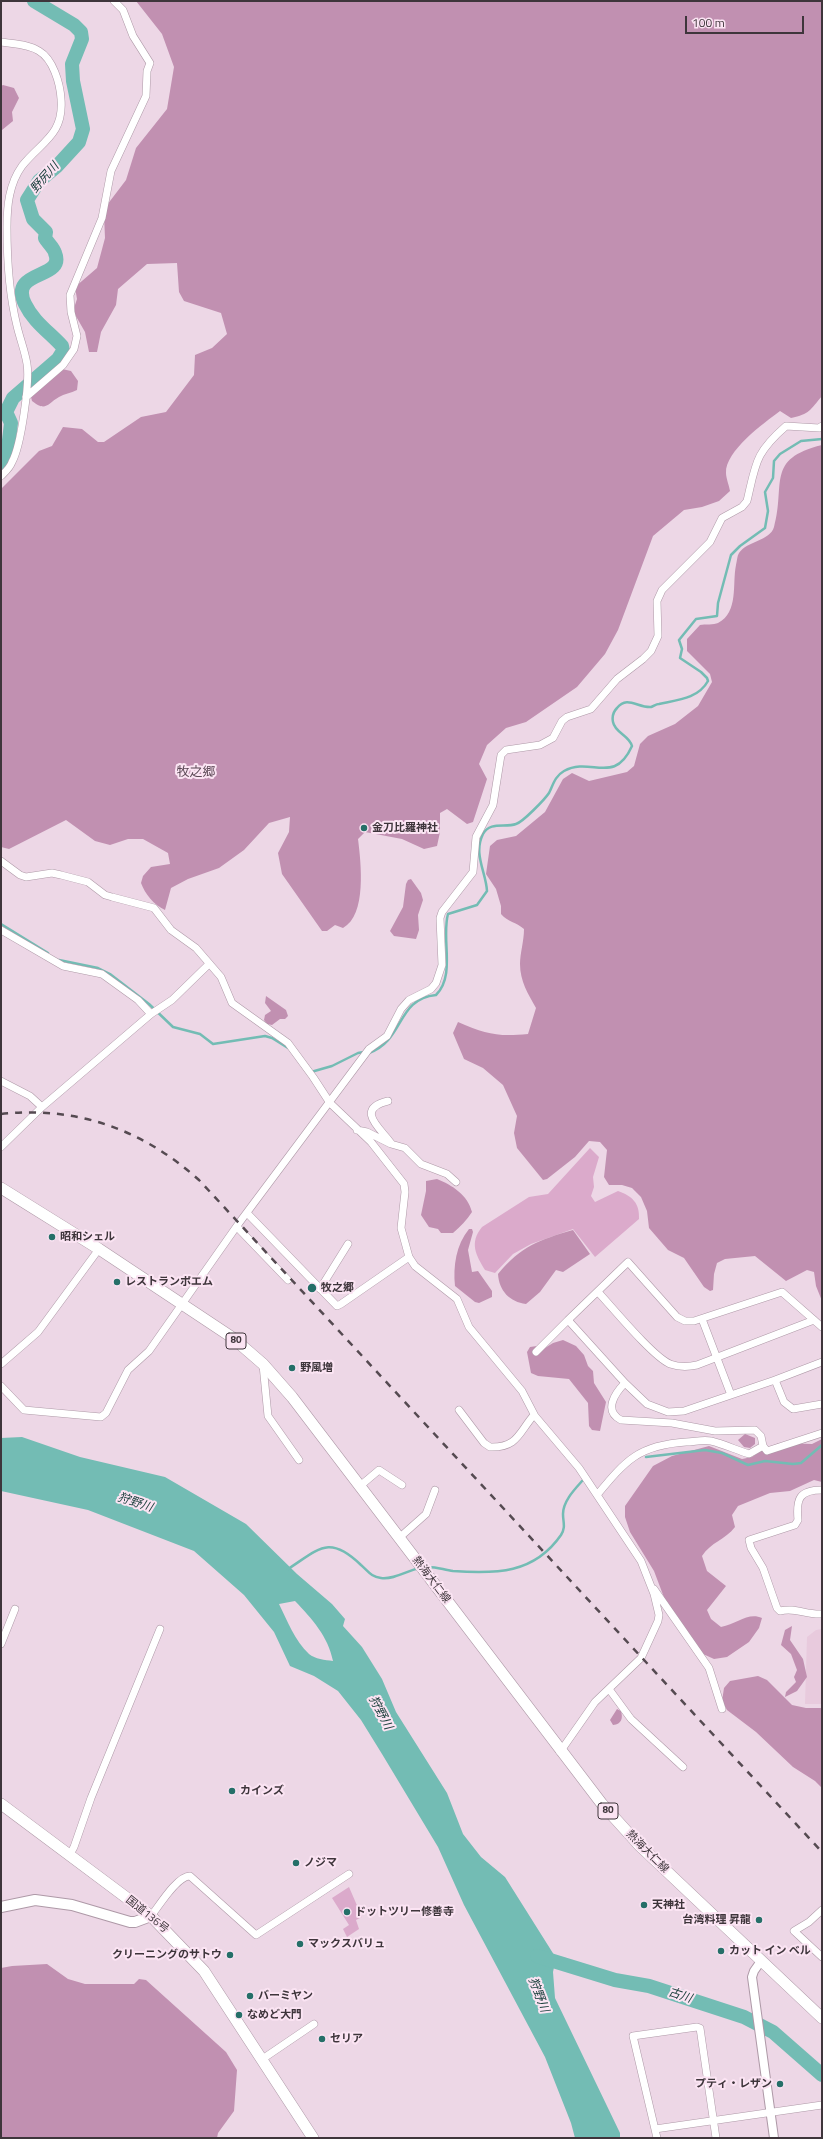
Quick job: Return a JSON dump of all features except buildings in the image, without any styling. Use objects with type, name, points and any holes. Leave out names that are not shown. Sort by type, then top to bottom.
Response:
[{"type":"main road","name":"熱海大仁線","points":[[1,1188],[99,1249],[233,1338],[263,1364],[292,1398],[360,1486],[560,1752],[602,1804],[640,1846],[822,2018]]},
{"type":"main road","name":"国道136号","points":[[1,1804],[151,1916],[204,1971],[313,2138]]},
{"type":"main road","points":[[1,1907],[35,1900],[72,1905],[130,1922],[135,1922],[151,1916]]},
{"type":"street","points":[[26,398],[63,365],[74,349],[77,336],[71,312],[70,295],[102,218],[111,171],[146,96],[147,71],[150,63],[133,36],[123,10],[114,1]]},
{"type":"street","points":[[1,42],[30,47],[40,51],[48,59],[58,79],[61,100],[59,122],[52,136],[22,166],[12,185],[9,198],[7,225],[8,264],[17,325],[27,364],[29,382],[20,440],[13,462],[1,476]]},
{"type":"street","points":[[1,1386],[24,1410],[101,1417],[106,1413],[128,1370],[149,1351],[183,1305],[236,1227],[369,1049],[390,1032],[401,1009],[409,1000],[431,989],[436,983],[442,965],[440,918],[442,912],[473,872],[476,837],[493,805],[501,756],[506,750],[540,745],[553,738],[562,721],[567,717],[591,709],[617,679],[651,651],[658,636],[657,601],[662,590],[710,542],[722,518],[742,507],[747,502],[757,457],[770,439],[786,426],[818,428],[822,426]]},
{"type":"street","points":[[1,861],[20,875],[26,877],[52,873],[61,875],[88,882],[112,897],[154,908],[171,930],[196,948],[221,977],[232,1004],[288,1042],[330,1103],[371,1142],[404,1184],[405,1197],[400,1228],[408,1257],[416,1266],[457,1299],[470,1327],[522,1391],[534,1415],[579,1468],[641,1561],[652,1587],[659,1611],[658,1620],[641,1658],[595,1702],[560,1752]]},
{"type":"street","points":[[1,930],[63,966],[102,974],[154,1011]]},
{"type":"street","points":[[1,1147],[42,1107],[154,1011],[172,1000],[209,964]]},
{"type":"street","points":[[1,1081],[30,1096],[42,1107]]},
{"type":"street","points":[[388,1101],[372,1109],[371,1116],[374,1123],[393,1144]]},
{"type":"street","points":[[357,1130],[367,1132],[405,1148],[421,1164],[447,1174],[456,1182]]},
{"type":"street","points":[[247,1213],[334,1304],[341,1304],[408,1257]]},
{"type":"street","points":[[236,1227],[288,1280]]},
{"type":"street","points":[[320,1289],[348,1244]]},
{"type":"street","points":[[1,1364],[38,1332],[99,1249]]},
{"type":"street","points":[[536,1352],[628,1262],[678,1317],[685,1321],[702,1319],[782,1292],[822,1327]]},
{"type":"street","points":[[598,1292],[654,1352],[668,1363],[688,1366],[697,1366],[814,1320]]},
{"type":"street","points":[[702,1319],[731,1395]]},
{"type":"street","points":[[568,1320],[625,1383],[647,1404],[668,1412],[684,1411],[776,1380],[822,1362]]},
{"type":"street","points":[[263,1364],[268,1416],[300,1460]]},
{"type":"street","points":[[776,1380],[784,1402],[793,1409],[822,1404]]},
{"type":"street","points":[[625,1383],[614,1395],[612,1402],[613,1412],[617,1418],[621,1420],[672,1423],[715,1431],[755,1430],[762,1436],[763,1446],[767,1451],[822,1433]]},
{"type":"street","points":[[459,1410],[484,1443],[490,1447],[508,1446],[521,1435],[534,1415]]},
{"type":"street","points":[[597,1495],[615,1474],[630,1460],[654,1446],[671,1443],[709,1441],[749,1454],[763,1446]]},
{"type":"street","points":[[360,1486],[379,1470],[402,1485]]},
{"type":"street","points":[[399,1538],[426,1514],[435,1490]]},
{"type":"street","points":[[822,1490],[809,1491],[803,1494],[799,1499],[796,1506],[798,1520],[795,1525],[749,1540],[751,1548],[763,1568],[777,1608],[780,1611],[792,1609],[809,1615],[822,1614]]},
{"type":"street","points":[[652,1587],[709,1668],[722,1710]]},
{"type":"street","points":[[1,1644],[15,1609]]},
{"type":"street","points":[[69,1856],[74,1847],[91,1798],[160,1629]]},
{"type":"street","points":[[609,1689],[631,1719],[683,1767]]},
{"type":"street","points":[[151,1916],[178,1882],[185,1876],[190,1876],[256,1935],[349,1874]]},
{"type":"street","points":[[822,1910],[809,1922],[794,1931],[822,1958]]},
{"type":"street","points":[[761,1961],[752,1977],[774,2138]]},
{"type":"street","points":[[261,2060],[314,2024]]},
{"type":"street","points":[[657,2138],[633,2036],[697,2027],[700,2028],[716,2138]]},
{"type":"street","points":[[655,2129],[822,2105]]},
{"type":"shaded area","points":[[136,1],[822,1],[822,396],[806,413],[791,418],[780,411],[756,430],[738,447],[727,465],[726,475],[730,491],[719,501],[702,507],[684,510],[653,536],[618,630],[605,654],[577,687],[526,722],[506,728],[487,745],[479,764],[487,779],[473,822],[467,824],[447,809],[440,813],[440,832],[437,846],[424,849],[402,839],[365,832],[358,839],[361,874],[359,900],[356,912],[351,921],[343,928],[335,925],[327,931],[322,931],[282,874],[278,853],[289,832],[290,817],[269,823],[244,850],[219,868],[188,879],[171,888],[165,910],[150,899],[141,883],[143,876],[151,867],[170,864],[168,853],[143,839],[128,839],[110,845],[95,841],[66,820],[9,849],[1,847],[1,489],[39,451],[52,446],[63,427],[82,429],[98,442],[104,442],[141,417],[166,412],[194,375],[195,355],[212,348],[227,334],[221,313],[184,301],[179,292],[177,263],[147,264],[118,289],[116,305],[101,332],[97,352],[89,352],[85,332],[73,311],[77,299],[75,287],[97,268],[105,238],[104,215],[107,205],[126,180],[136,148],[167,109],[174,67],[162,34]]},
{"type":"shaded area","points":[[3,85],[14,88],[19,98],[12,112],[13,121],[2,130],[1,86]]},
{"type":"shaded area","points":[[62,369],[71,371],[78,381],[77,390],[61,396],[46,406],[40,406],[32,401],[31,397]]},
{"type":"shaded area","points":[[822,445],[822,1301],[816,1286],[814,1272],[807,1270],[786,1281],[755,1256],[725,1259],[717,1263],[714,1274],[713,1290],[710,1291],[704,1287],[684,1258],[668,1250],[649,1228],[647,1211],[641,1197],[632,1188],[622,1185],[609,1185],[604,1177],[607,1150],[600,1142],[589,1141],[575,1157],[547,1179],[543,1180],[517,1148],[514,1133],[517,1116],[503,1085],[483,1068],[464,1059],[453,1033],[458,1022],[492,1034],[528,1034],[536,1008],[525,987],[520,970],[524,929],[506,919],[501,914],[501,906],[496,889],[486,874],[490,846],[497,840],[516,836],[545,812],[563,779],[572,773],[589,781],[627,772],[634,766],[640,744],[648,736],[675,724],[698,706],[712,682],[710,674],[687,651],[687,639],[700,625],[718,623],[725,618],[732,605],[738,554],[747,546],[772,532],[774,527],[779,486],[781,475],[785,466],[792,458],[804,451]]},
{"type":"shaded area","points":[[411,879],[421,893],[423,900],[418,915],[419,930],[416,939],[394,936],[390,931],[403,907],[406,884],[408,880]]},
{"type":"shaded area","points":[[266,996],[286,1010],[288,1016],[285,1019],[280,1019],[272,1025],[267,1024],[264,1020],[265,1015],[271,1011],[265,1003]]},
{"type":"shaded area","points":[[590,1148],[599,1157],[593,1177],[594,1187],[591,1196],[595,1202],[618,1191],[627,1195],[634,1201],[638,1209],[639,1219],[595,1257],[573,1229],[531,1244],[513,1254],[495,1273],[485,1270],[475,1249],[476,1238],[482,1227],[529,1197],[548,1194]]},
{"type":"shaded area","points":[[437,1179],[459,1191],[467,1201],[472,1212],[453,1233],[441,1233],[438,1229],[429,1227],[421,1215],[426,1191],[426,1181]]},
{"type":"shaded area","points":[[469,1229],[472,1229],[473,1232],[468,1250],[472,1272],[478,1271],[492,1291],[492,1297],[479,1303],[475,1302],[455,1286],[456,1256],[461,1242]]},
{"type":"shaded area","points":[[573,1230],[590,1254],[563,1272],[556,1270],[540,1292],[526,1304],[515,1301],[506,1295],[501,1286],[498,1274],[506,1264],[531,1245]]},
{"type":"shaded area","points":[[563,1340],[576,1346],[584,1355],[588,1366],[593,1371],[594,1383],[606,1402],[600,1431],[592,1430],[589,1426],[588,1403],[569,1379],[538,1376],[531,1373],[527,1352],[530,1347],[537,1346],[545,1348],[553,1343]]},
{"type":"shaded area","points":[[745,1434],[755,1438],[755,1444],[750,1448],[744,1447],[738,1440]]},
{"type":"shaded area","points":[[822,1439],[822,1482],[814,1480],[790,1491],[770,1493],[738,1506],[732,1515],[735,1527],[727,1535],[710,1547],[702,1556],[707,1571],[726,1586],[707,1610],[711,1619],[721,1627],[727,1626],[747,1617],[752,1616],[762,1618],[759,1628],[749,1642],[727,1657],[714,1659],[703,1654],[665,1600],[654,1571],[630,1532],[625,1517],[625,1506],[653,1466],[672,1456],[709,1446],[742,1459],[752,1457],[762,1450],[779,1443],[812,1444]]},
{"type":"shaded area","points":[[792,1626],[790,1640],[803,1659],[807,1677],[797,1691],[785,1697],[786,1692],[796,1682],[794,1677],[797,1670],[791,1654],[781,1645],[785,1630]]},
{"type":"shaded area","points":[[822,1629],[822,1704],[805,1704],[807,1637],[816,1630]]},
{"type":"shaded area","points":[[758,1676],[767,1680],[792,1705],[806,1708],[822,1708],[822,1788],[815,1781],[793,1767],[756,1732],[727,1710],[722,1701],[724,1688],[730,1681]]},
{"type":"shaded area","points":[[617,1709],[621,1711],[622,1718],[620,1722],[613,1725],[610,1720]]},
{"type":"shaded area","points":[[349,1887],[362,1917],[356,1920],[359,1929],[347,1937],[343,1929],[349,1925],[332,1898]]},
{"type":"shaded area","points":[[47,1964],[68,1979],[85,1984],[134,1984],[139,1979],[146,1980],[226,2052],[237,2070],[234,2111],[218,2133],[217,2138],[1,2138],[1,1968]]},
{"type":"water","name":"狩野川","points":[[22,1437],[80,1457],[165,1477],[246,1524],[297,1574],[332,1604],[345,1619],[343,1626],[362,1647],[382,1679],[396,1712],[447,1793],[463,1834],[481,1857],[505,1877],[556,1958],[553,1972],[555,1998],[620,2133],[620,2138],[575,2138],[571,2123],[545,2057],[464,1905],[438,1847],[361,1720],[338,1691],[314,1676],[290,1666],[274,1632],[244,1595],[194,1551],[88,1510],[1,1491],[1,1438]],"holes":[[[295,1601],[318,1628],[331,1652],[333,1661],[314,1657],[309,1654],[300,1643],[279,1604]]]},
{"type":"waterway","name":"野尻川","points":[[1,465],[7,457],[11,423],[6,412],[13,398],[58,359],[63,351],[62,346],[32,316],[25,304],[22,293],[24,285],[53,267],[56,262],[54,251],[45,238],[46,232],[33,219],[27,200],[39,181],[57,166],[79,142],[83,129],[73,81],[72,64],[82,39],[81,32],[74,25],[34,1]]},
{"type":"waterway","points":[[369,1053],[381,1047],[389,1039],[414,1004],[423,998],[436,995],[442,987],[447,967],[446,924],[448,914],[477,905],[487,891],[479,849],[480,841],[486,830],[494,826],[516,824],[524,819],[547,796],[556,778],[564,771],[574,767],[583,766],[610,768],[618,765],[625,758],[632,746],[628,739],[614,726],[613,715],[621,704],[629,702],[651,707],[657,704],[686,698],[699,692],[704,687],[708,681],[707,678],[701,672],[680,658],[682,649],[679,640],[696,619],[717,616],[718,603],[731,555],[740,546],[765,528],[768,511],[765,492],[773,478],[774,461],[780,454],[801,441],[822,439]]},
{"type":"waterway","points":[[1,924],[48,953]]},
{"type":"waterway","points":[[59,960],[98,968],[110,974],[149,1004],[173,1027],[200,1034],[213,1044],[265,1036],[272,1038],[288,1048]]},
{"type":"waterway","points":[[311,1072],[332,1066],[358,1053],[364,1052]]},
{"type":"waterway","points":[[646,1457],[705,1450],[722,1453],[748,1465],[765,1461],[793,1464],[801,1463],[822,1445]]},
{"type":"waterway","points":[[426,1567],[469,1572],[499,1571],[513,1569],[539,1558],[550,1548],[563,1532],[563,1514],[565,1504],[576,1487],[583,1480]]},
{"type":"waterway","points":[[288,1569],[316,1551],[332,1547],[350,1555],[370,1573],[378,1577],[390,1578],[419,1568]]},
{"type":"waterway","name":"古川","points":[[537,1956],[615,1980],[649,1986],[744,2017],[773,2032],[822,2075]]},
{"type":"railway","points":[[1,1114],[29,1112],[56,1114],[82,1118],[107,1125],[155,1147],[177,1162],[199,1180],[822,1852]]},
{"type":"place","name":"金刀比羅神社","points":[[364,828]]},
{"type":"place","name":"昭和シェル","points":[[52,1237]]},
{"type":"place","name":"レストランポエム","points":[[117,1282]]},
{"type":"place","name":"牧之郷","points":[[312,1288]]},
{"type":"place","name":"野風増","points":[[292,1368]]},
{"type":"place","name":"カインズ","points":[[232,1791]]},
{"type":"place","name":"ノジマ","points":[[296,1863]]},
{"type":"place","name":"天神社","points":[[644,1905]]},
{"type":"place","name":"ドットツリー修善寺","points":[[347,1912]]},
{"type":"place","name":"台湾料理 昇龍","points":[[759,1920]]},
{"type":"place","name":"マックスバリュ","points":[[300,1944]]},
{"type":"place","name":"カット イン ベル","points":[[721,1951]]},
{"type":"place","name":"クリーニングのサトウ","points":[[230,1955]]},
{"type":"place","name":"バーミヤン","points":[[250,1996]]},
{"type":"place","name":"なめど大門","points":[[239,2015]]},
{"type":"place","name":"セリア","points":[[322,2039]]},
{"type":"place","name":"プティ・レザン","points":[[780,2084]]},
{"type":"district","name":"牧之郷","points":[[196,773]]}]
